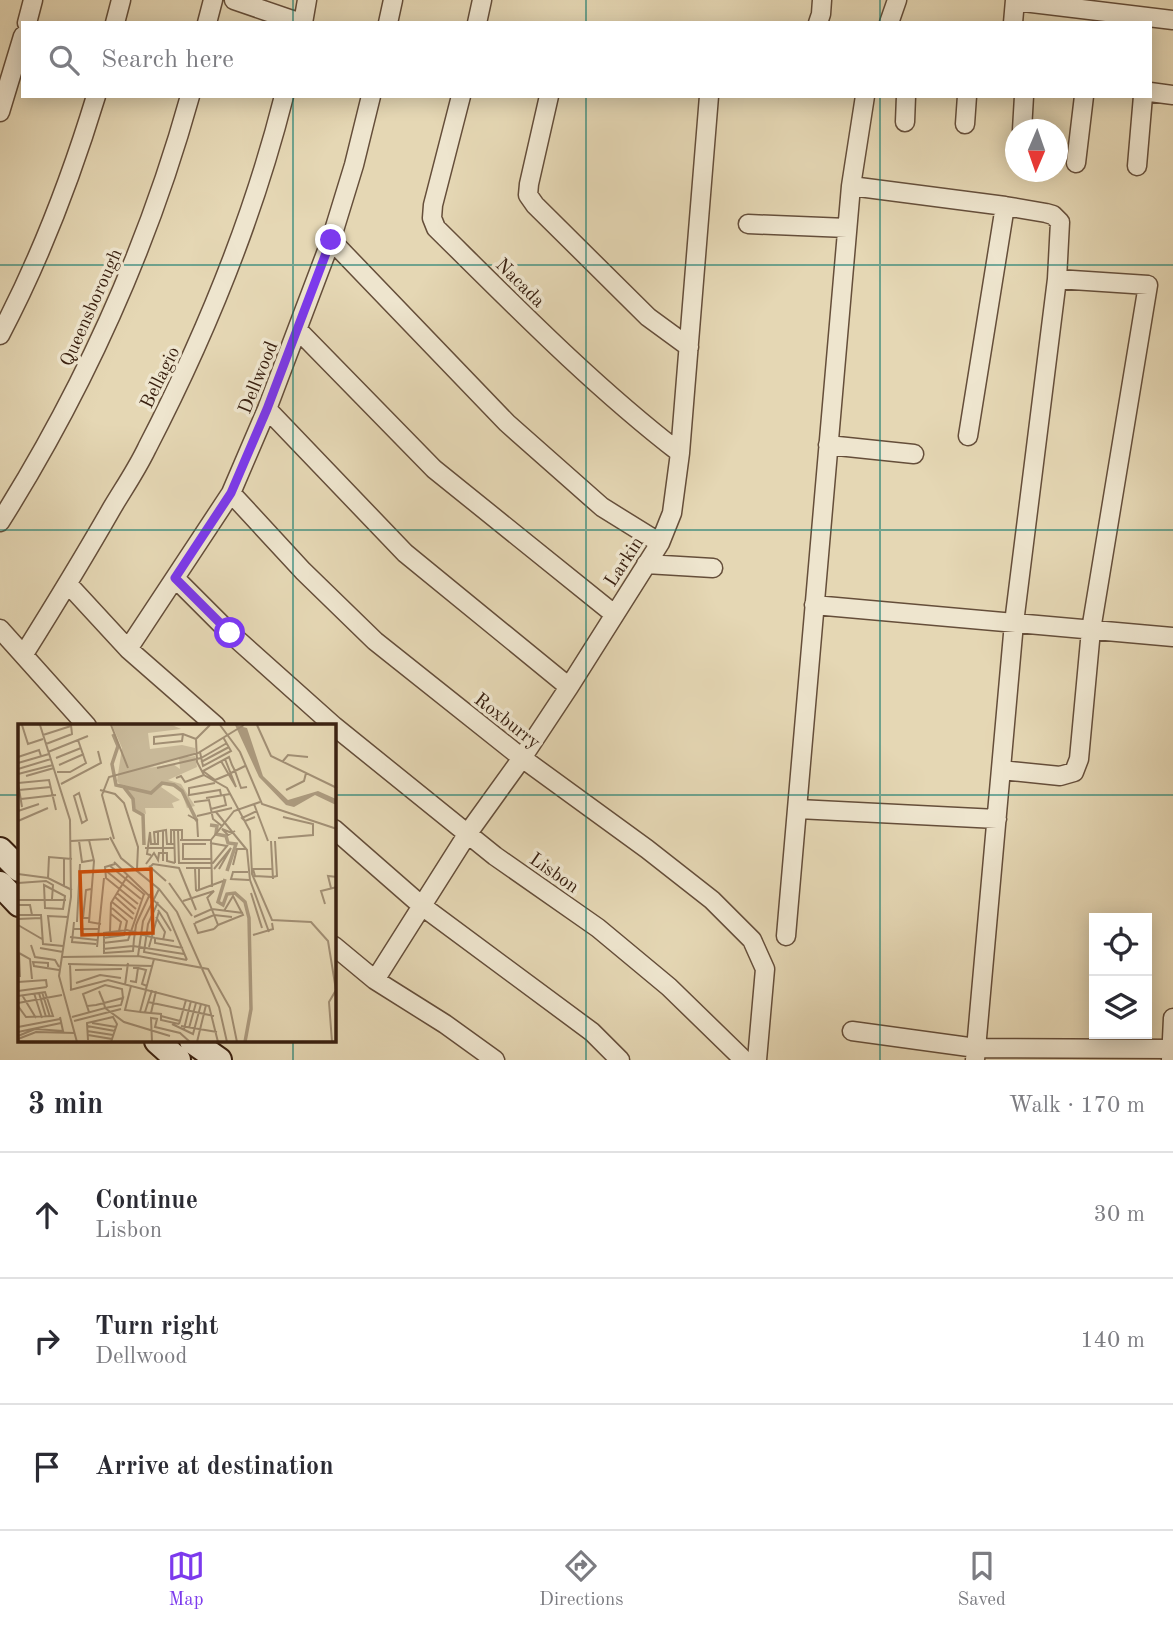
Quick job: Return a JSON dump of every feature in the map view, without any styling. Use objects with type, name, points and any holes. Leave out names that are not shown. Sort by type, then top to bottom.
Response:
[{"type":"main road","points":[[0,850],[18,868]]},
{"type":"main road","points":[[0,884],[18,903]]},
{"type":"main road","points":[[158,1042],[178,1060]]},
{"type":"main road","points":[[193,1042],[219,1060]]},
{"type":"street","points":[[28,21],[33,0]]},
{"type":"street","points":[[116,21],[121,0]]},
{"type":"street","points":[[208,21],[213,0]]},
{"type":"street","points":[[234,0],[296,21]]},
{"type":"street","points":[[302,21],[307,0]]},
{"type":"street","points":[[388,21],[393,0]]},
{"type":"street","points":[[477,21],[482,0]]},
{"type":"street","points":[[819,21],[822,0]]},
{"type":"street","points":[[891,21],[897,0]]},
{"type":"street","points":[[1013,21],[1015,0],[1173,20]]},
{"type":"street","points":[[0,112],[21,43]]},
{"type":"street","points":[[1152,92],[1173,94]]},
{"type":"street","points":[[0,335],[47,234],[79,151],[95,98]]},
{"type":"street","name":"Queensborough","points":[[0,522],[47,444],[117,301],[158,199],[189,98]]},
{"type":"street","name":"Bellagio","points":[[24,654],[146,451],[186,370],[211,315],[255,193],[273,141],[284,98]]},
{"type":"street","name":"Dellwood","points":[[128,649],[231,493],[267,409],[331,240],[371,98]]},
{"type":"street","name":"Nacada","points":[[460,98],[433,205],[432,218],[436,228],[542,333],[644,426],[680,453]]},
{"type":"street","points":[[549,98],[528,195],[648,317],[689,347]]},
{"type":"street","name":"Larkin","points":[[375,980],[468,833],[569,687],[660,543],[672,513],[680,453],[709,98]]},
{"type":"street","points":[[786,936],[851,186],[865,98]]},
{"type":"street","points":[[905,122],[906,98]]},
{"type":"street","points":[[965,124],[967,98]]},
{"type":"street","points":[[1023,119],[1024,98]]},
{"type":"street","points":[[1076,163],[1084,98]]},
{"type":"street","points":[[1137,166],[1143,98]]},
{"type":"street","points":[[851,186],[1046,213],[1054,215],[1060,222],[1057,279],[1014,623],[976,1054]]},
{"type":"street","points":[[968,436],[1005,206]]},
{"type":"street","points":[[748,224],[847,229]]},
{"type":"street","points":[[331,240],[507,423],[603,507],[660,543]]},
{"type":"street","points":[[1001,770],[1060,776],[1074,772],[1079,759],[1091,630],[1148,285],[1057,279]]},
{"type":"street","points":[[298,330],[434,469],[614,614]]},
{"type":"street","points":[[267,409],[405,552],[569,687]]},
{"type":"street","points":[[828,446],[914,454]]},
{"type":"street","name":"Roxburry","points":[[231,493],[303,572],[375,641],[522,758],[712,900],[752,940],[765,969],[757,1060]]},
{"type":"street","points":[[646,564],[713,568]]},
{"type":"street","name":"Lisbon","points":[[175,578],[230,633],[332,724]]},
{"type":"street","points":[[68,584],[128,649],[214,724]]},
{"type":"street","points":[[814,605],[1173,637]]},
{"type":"street","points":[[0,629],[85,724]]},
{"type":"street","name":"Lisbon","points":[[336,728],[495,856],[598,928],[669,986],[744,1060]]},
{"type":"street","points":[[798,809],[996,819]]},
{"type":"street","points":[[336,831],[422,906],[592,1032],[620,1060]]},
{"type":"street","points":[[336,948],[375,980],[445,1024],[495,1060]]},
{"type":"street","points":[[852,1031],[976,1054],[1171,1055],[1173,1018]]},
{"type":"route","points":[[230,633],[175,578],[231,493],[267,409],[331,240]]}]
